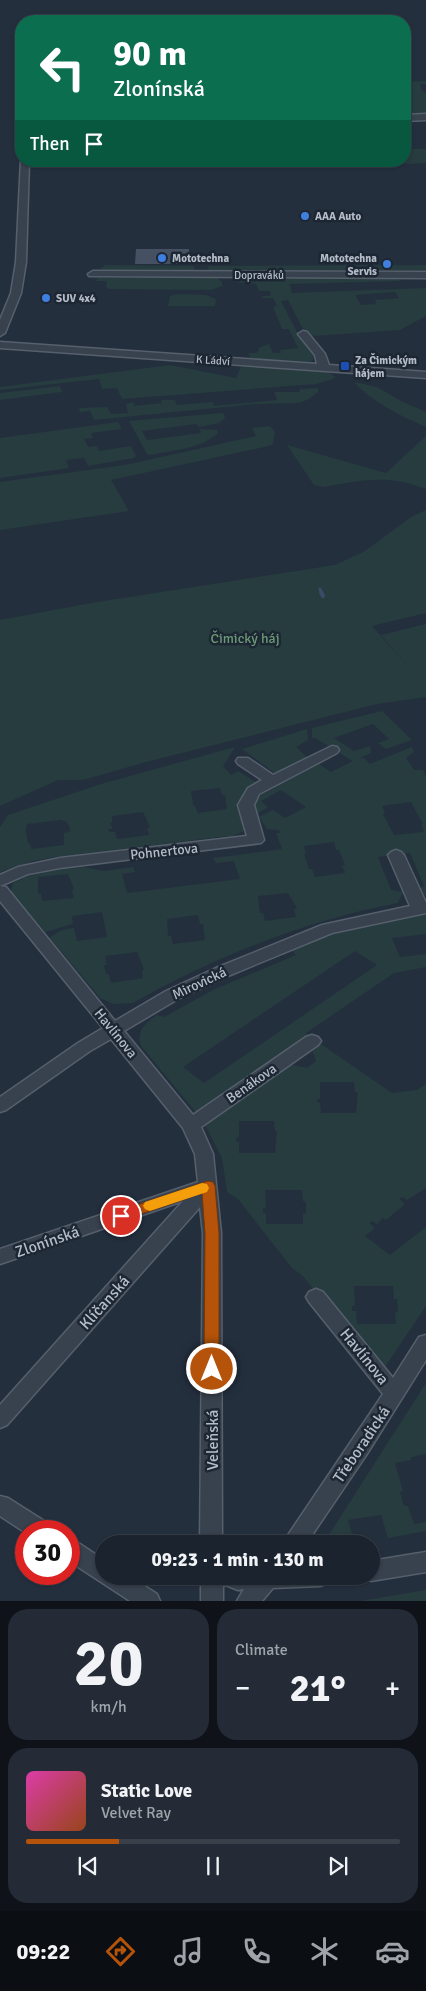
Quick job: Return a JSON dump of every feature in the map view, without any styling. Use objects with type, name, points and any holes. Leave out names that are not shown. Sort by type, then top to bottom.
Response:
[{"type":"street","points":[[411,118],[426,117]]},
{"type":"street","points":[[0,333],[16,293],[21,262],[24,167]]},
{"type":"street","name":"Dopraváků","points":[[93,274],[426,275]]},
{"type":"street","points":[[303,334],[320,354],[324,368]]},
{"type":"street","name":"K Ládví","points":[[0,345],[426,375]]},
{"type":"street","name":"Pohnertova","points":[[0,882],[24,870],[60,863],[256,840],[246,805],[253,791],[332,750]]},
{"type":"street","points":[[243,761],[273,781]]},
{"type":"street","name":"Mirovická","points":[[0,1106],[84,1047],[172,995],[222,972],[321,932],[423,908],[396,855]]},
{"type":"street","name":"Havlínova","points":[[0,891],[191,1125],[204,1154],[208,1186]]},
{"type":"street","name":"Benákova","points":[[191,1125],[312,1041]]},
{"type":"street","name":"Zlonínská","points":[[0,1257],[208,1186]]},
{"type":"street","name":"Klíčanská","points":[[0,1419],[208,1186]]},
{"type":"street","name":"Veleňská","points":[[208,1186],[212,1233],[211,1535]]},
{"type":"street","name":"Havlínova","points":[[316,1296],[394,1393]]},
{"type":"street","name":"Třeboradická","points":[[298,1535],[360,1448],[426,1342]]},
{"type":"street","points":[[0,1505],[24,1520]]},
{"type":"street","points":[[80,1556],[95,1566]]},
{"type":"street","points":[[380,1570],[426,1562]]},
{"type":"street","points":[[124,1585],[149,1601]]},
{"type":"street","points":[[212,1585],[212,1601]]},
{"type":"street","points":[[248,1601],[262,1585]]},
{"type":"green space","points":[[426,81],[426,84],[420,84],[422,91],[426,93],[426,113],[411,113],[411,82]]},
{"type":"green space","points":[[411,149],[426,149],[426,163],[411,164]]},
{"type":"green space","points":[[104,265],[194,266],[194,271],[104,270],[100,267],[104,267]]},
{"type":"green space","points":[[426,265],[426,270],[209,271],[208,266]]},
{"type":"green space","points":[[98,278],[217,278],[222,282],[222,286],[211,290],[109,289],[106,287],[107,281],[95,281]]},
{"type":"green space","points":[[238,278],[393,278],[402,281],[290,284],[292,293],[426,288],[426,316],[400,330],[314,336],[305,333],[288,300],[281,301],[298,334],[317,354],[311,362],[250,358],[248,353],[257,353],[259,348],[269,344],[273,353],[281,353],[280,350],[298,348],[289,329],[282,329],[273,307],[277,306],[273,298],[262,298],[262,296],[271,296],[270,291],[259,291],[256,284],[233,282]],"holes":[[[395,292],[399,298],[375,300],[376,304],[361,305],[355,295]]]},
{"type":"green space","points":[[177,294],[206,295],[216,299],[215,306],[168,306],[170,296]]},
{"type":"green space","points":[[242,364],[328,371],[335,377],[316,384],[122,399],[117,388],[102,389],[99,379],[0,390],[0,387],[170,365],[236,378]]},
{"type":"green space","points":[[354,382],[377,387],[401,401],[426,412],[426,427],[378,402]]},
{"type":"green space","points":[[60,386],[62,392],[0,400],[0,393]]},
{"type":"green space","points":[[318,388],[316,394],[299,403],[255,404],[94,420],[90,411],[80,412],[79,408],[107,407],[111,414],[128,413],[126,404],[133,402],[134,406],[162,403],[161,400],[175,400],[177,405],[213,402],[214,406],[277,400],[274,392],[299,392],[300,389]]},
{"type":"green space","points":[[223,413],[225,418],[219,423],[199,427],[196,424],[142,431],[147,440],[201,433],[200,429],[217,430],[218,433],[195,446],[151,455],[147,454],[129,421]]},
{"type":"green space","points":[[118,422],[122,429],[91,433],[93,438],[84,439],[88,447],[97,446],[99,451],[131,446],[136,456],[134,458],[88,466],[84,458],[66,460],[69,468],[0,478],[0,438]]},
{"type":"green space","points":[[270,426],[275,432],[273,444],[269,446],[111,480],[129,511],[0,530],[0,482],[125,465],[256,436],[252,428]]},
{"type":"green space","points":[[426,436],[426,489],[399,481],[387,480],[363,481],[323,487],[314,485],[287,445],[386,473]]},
{"type":"green space","name":"Čimický háj","points":[[426,510],[426,613],[372,626],[414,673],[381,635],[426,624],[426,697],[377,704],[146,762],[83,780],[58,780],[0,806],[0,620],[91,603],[335,565],[365,551],[411,517]]},
{"type":"green space","points":[[382,711],[412,740],[386,749],[378,743],[389,739],[373,724],[334,738],[354,751],[370,746],[371,753],[358,759],[364,758],[370,764],[412,747],[414,752],[406,758],[414,770],[423,770],[426,777],[426,897],[415,891],[424,886],[410,853],[378,857],[391,890],[403,892],[398,903],[329,920],[262,942],[197,970],[133,1003],[113,1004],[100,998],[50,938],[61,931],[74,928],[77,941],[107,937],[102,912],[72,916],[73,924],[45,932],[11,892],[13,883],[29,876],[83,867],[104,871],[133,867],[135,872],[122,874],[127,893],[240,879],[234,861],[216,863],[213,858],[282,849],[276,833],[280,833],[279,830],[267,829],[259,817],[273,810],[285,818],[306,807],[281,790],[261,801],[268,807],[257,814],[253,803],[256,798],[319,764],[331,772],[353,761],[312,738],[312,728]],"holes":[[[411,802],[423,824],[421,824],[424,832],[394,835],[383,814],[385,813],[382,806]],[[334,842],[336,850],[339,850],[345,865],[342,866],[345,873],[315,877],[312,869],[309,869],[304,854],[306,854],[304,846]],[[68,874],[74,889],[72,890],[74,898],[42,901],[41,894],[38,893],[38,877]],[[288,893],[297,908],[294,909],[296,917],[265,921],[263,913],[260,913],[258,896]],[[198,915],[200,924],[203,924],[205,940],[173,944],[171,936],[168,936],[167,919]],[[137,952],[144,969],[142,970],[143,978],[111,983],[104,965],[107,965],[105,956]]]},
{"type":"green space","points":[[307,729],[308,740],[296,747],[308,758],[276,774],[242,749]]},
{"type":"green space","points":[[235,747],[223,766],[231,775],[238,771],[259,784],[242,796],[240,801],[245,822],[244,831],[229,838],[228,836],[55,857],[33,861],[0,872],[0,827],[8,815],[101,784]],"holes":[[[220,788],[222,795],[225,795],[227,809],[198,813],[193,805],[191,791]],[[143,812],[150,827],[147,828],[149,835],[117,839],[115,832],[109,832],[108,829],[113,829],[110,823],[112,823],[112,816]],[[61,820],[67,822],[71,831],[64,833],[64,845],[31,849],[28,843],[27,824]]]},
{"type":"green space","points":[[426,912],[426,934],[392,938],[400,957],[426,954],[426,967],[394,973],[306,1033],[311,1037],[198,1115],[141,1046],[140,1036],[145,1024],[157,1015],[164,1017],[213,990],[296,955],[290,948],[347,929]],"holes":[[[355,951],[377,965],[204,1083],[183,1067]]]},
{"type":"green space","points":[[318,1042],[392,1093],[417,1090],[426,1084],[426,1188],[407,1200],[402,1197],[399,1199],[405,1204],[386,1220],[383,1218],[377,1224],[372,1221],[369,1223],[375,1228],[365,1236],[390,1255],[426,1227],[426,1306],[383,1370],[374,1368],[303,1276],[292,1268],[238,1199],[227,1192],[222,1158],[203,1121],[286,1063],[307,1068],[316,1061],[311,1046]],"holes":[[[320,1082],[354,1082],[355,1092],[358,1093],[356,1113],[321,1113],[320,1103],[317,1102],[317,1099],[320,1099]],[[239,1121],[274,1121],[275,1131],[277,1132],[275,1153],[239,1153],[239,1142],[236,1142],[236,1138],[239,1137]],[[265,1190],[302,1190],[303,1201],[306,1202],[303,1224],[266,1224],[266,1213],[263,1213],[263,1208],[266,1208]],[[354,1286],[393,1286],[394,1299],[397,1299],[398,1311],[395,1312],[396,1324],[357,1324],[356,1311],[352,1311],[352,1306],[355,1306]]]},
{"type":"green space","points":[[426,1383],[426,1454],[411,1457],[411,1460],[395,1463],[403,1491],[400,1492],[404,1506],[408,1506],[414,1524],[426,1522],[426,1531],[388,1538],[381,1515],[348,1520],[352,1535],[329,1535]]},
{"type":"green space","points":[[426,1590],[426,1601],[360,1601]]},
{"type":"building","name":"Mototechna","points":[[136,249],[189,249],[189,264],[135,264]]},
{"type":"waterway","points":[[320,589],[322,594]]},
{"type":"slow traffic","points":[[150,1206],[202,1188]]},
{"type":"place","name":"AAA Auto","points":[[305,216]]},
{"type":"place","name":"Mototechna","points":[[162,258]]},
{"type":"place","name":"Mototechna Servis","points":[[387,264]]},
{"type":"place","name":"SUV 4x4","points":[[46,298]]},
{"type":"place","name":"Za Čimickým hájem","points":[[345,366]]},
{"type":"route","points":[[121,1216],[208,1186],[212,1233],[212,1369]]}]
